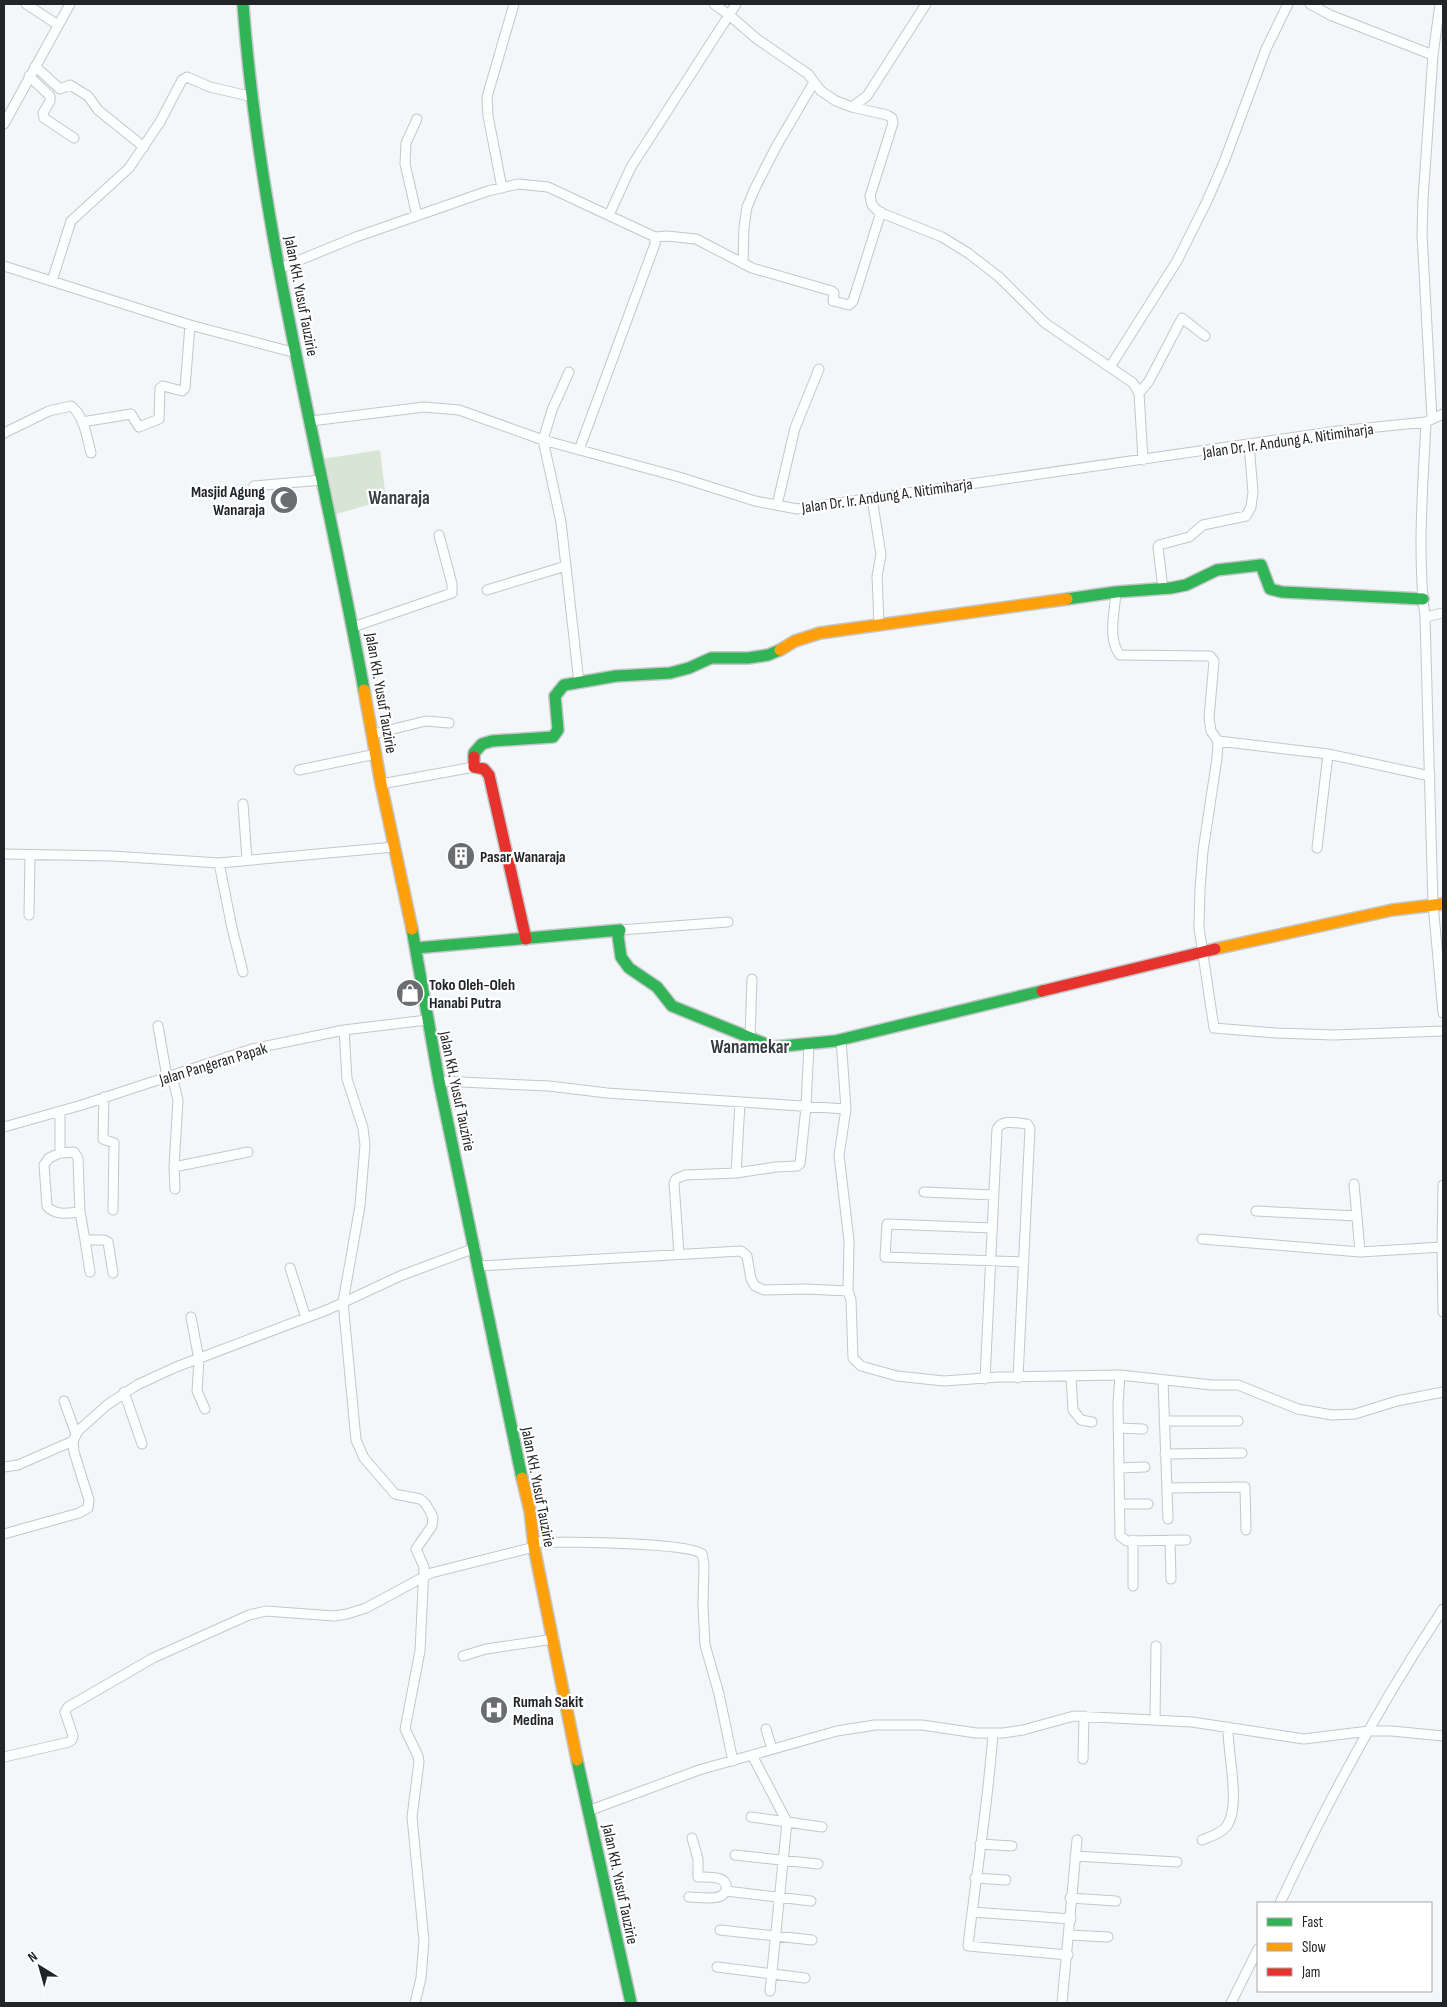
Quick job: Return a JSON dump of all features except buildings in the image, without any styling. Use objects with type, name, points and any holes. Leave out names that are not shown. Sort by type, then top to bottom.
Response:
[{"type":"street","points":[[26,4],[58,25]]},
{"type":"street","points":[[4,124],[7,108],[30,76],[70,4]]},
{"type":"street","name":"Jalan KH. Yusuf Tauzirie","points":[[243,4],[247,58],[278,269],[353,626],[381,784],[416,948],[427,1020],[517,1458],[530,1511],[534,1545],[588,1811],[631,2003]]},
{"type":"street","points":[[502,188],[488,116],[487,97],[514,4]]},
{"type":"street","points":[[714,4],[757,39],[808,74],[821,91],[836,101],[852,107],[887,114],[892,118],[893,123],[870,196],[872,205],[881,212],[942,237],[968,253],[999,277],[1045,323],[1133,383],[1139,392],[1143,460]]},
{"type":"street","points":[[609,215],[632,167],[736,4]]},
{"type":"street","points":[[852,107],[867,96],[926,4]]},
{"type":"street","points":[[1110,367],[1177,261],[1208,201],[1266,49],[1288,4]]},
{"type":"street","points":[[1310,4],[1330,15],[1433,55]]},
{"type":"street","points":[[1440,4],[1433,55],[1423,199],[1422,234],[1429,420],[1422,548],[1430,776],[1443,1013]]},
{"type":"street","points":[[35,66],[60,89],[70,85],[88,96],[98,110],[144,147]]},
{"type":"street","points":[[30,76],[50,96],[50,101],[43,113],[44,118],[74,138]]},
{"type":"street","points":[[52,281],[71,221],[114,184],[129,168],[144,147],[185,78],[253,97]]},
{"type":"street","points":[[743,264],[744,227],[749,201],[776,147],[814,82]]},
{"type":"street","points":[[417,118],[406,142],[405,164],[418,216]]},
{"type":"street","points":[[278,269],[356,237],[518,184],[548,187],[656,237],[696,239],[743,264],[832,291],[834,293],[833,301],[849,304],[853,301],[881,212]]},
{"type":"street","points":[[579,450],[656,237]]},
{"type":"street","points":[[4,266],[190,325],[296,352]]},
{"type":"street","points":[[1139,392],[1148,381],[1182,318],[1205,336]]},
{"type":"street","points":[[82,422],[131,414],[139,427],[159,419],[159,390],[161,387],[182,391],[185,388],[190,325]]},
{"type":"street","points":[[776,505],[795,428],[819,369]]},
{"type":"street","points":[[569,372],[552,410],[543,440],[561,522],[579,683]]},
{"type":"street","points":[[4,433],[37,416],[68,405],[74,407],[82,422],[91,453]]},
{"type":"street","name":"Jalan Dr. Ir. Andung A. Nitimiharja","points":[[311,421],[404,409],[442,408],[459,410],[543,440],[679,477],[755,501],[797,509],[1338,431],[1429,420],[1443,414]]},
{"type":"street","points":[[1163,589],[1159,545],[1189,536],[1203,525],[1242,518],[1249,512],[1253,492],[1249,445]]},
{"type":"street","points":[[254,486],[322,480]]},
{"type":"street","points":[[872,498],[881,555],[877,580],[879,624]]},
{"type":"street","points":[[353,626],[452,593],[452,584],[439,535]]},
{"type":"street","points":[[474,767],[474,753],[482,744],[492,741],[548,738],[556,735],[558,730],[555,696],[556,692],[564,686],[616,676],[670,673],[689,668],[711,658],[748,658],[768,655],[806,636],[879,624],[1116,592],[1163,589],[1186,585],[1218,570],[1259,565],[1263,567],[1270,589],[1282,592],[1423,599]]},
{"type":"street","points":[[487,590],[566,566]]},
{"type":"street","points":[[1116,592],[1113,630],[1115,646],[1120,655],[1210,656],[1214,661],[1209,718],[1211,731],[1218,740],[1217,758],[1203,851],[1199,928],[1213,1026],[1216,1029],[1334,1035],[1443,1031]]},
{"type":"street","points":[[1425,617],[1443,613]]},
{"type":"street","points":[[373,734],[426,721],[449,723]]},
{"type":"street","points":[[1218,740],[1328,754],[1430,776]]},
{"type":"street","points":[[299,770],[376,754]]},
{"type":"street","points":[[1317,848],[1328,754]]},
{"type":"street","points":[[381,784],[474,767],[484,769],[489,774],[526,939]]},
{"type":"street","points":[[243,804],[247,860]]},
{"type":"street","points":[[4,854],[112,856],[219,863],[394,847]]},
{"type":"street","points":[[29,915],[30,855]]},
{"type":"street","points":[[219,863],[243,972]]},
{"type":"street","points":[[620,930],[618,936],[621,957],[629,968],[657,987],[672,1006],[773,1047],[841,1039],[1240,943],[1383,912],[1438,904]]},
{"type":"street","points":[[416,948],[728,922]]},
{"type":"street","points":[[750,1038],[752,980]]},
{"type":"street","name":"Jalan Pangeran Papak","points":[[4,1127],[170,1077],[252,1049],[344,1030],[427,1020]]},
{"type":"street","points":[[158,1026],[170,1077],[178,1100],[174,1167],[175,1189]]},
{"type":"street","points":[[344,1030],[347,1079],[363,1128],[365,1145],[360,1206],[343,1302],[350,1386],[358,1446],[364,1458],[395,1494],[422,1501],[433,1518],[432,1526],[416,1549],[423,1563],[424,1576],[420,1651],[405,1729],[418,1759],[412,1817],[424,1941],[421,1978],[415,2003]]},
{"type":"street","points":[[841,1039],[846,1110],[839,1155],[849,1241],[848,1291],[851,1300],[852,1355],[858,1364],[897,1376],[944,1381],[985,1378],[1120,1375],[1238,1385],[1298,1409],[1332,1415],[1355,1414],[1398,1401],[1443,1392]]},
{"type":"street","points":[[679,1254],[674,1182],[676,1179],[685,1175],[736,1173],[800,1164],[806,1107],[809,1044]]},
{"type":"street","points":[[440,1081],[549,1086],[607,1093],[846,1110]]},
{"type":"street","points":[[104,1097],[103,1139],[114,1143],[113,1210]]},
{"type":"street","points":[[736,1173],[740,1103]]},
{"type":"street","points":[[60,1111],[60,1153]]},
{"type":"street","points":[[985,1378],[997,1129],[1003,1122],[1027,1124],[1030,1128],[1018,1378]]},
{"type":"street","points":[[80,1212],[58,1213],[47,1206],[44,1165],[49,1158],[60,1153],[74,1152],[77,1155],[80,1212],[90,1272]]},
{"type":"street","points":[[174,1167],[248,1152]]},
{"type":"street","points":[[1354,1184],[1360,1252]]},
{"type":"street","points":[[1443,1184],[1443,1312]]},
{"type":"street","points":[[924,1192],[994,1195]]},
{"type":"street","points":[[1256,1211],[1357,1216]]},
{"type":"street","points":[[992,1228],[887,1224],[885,1256],[1024,1262]]},
{"type":"street","points":[[1202,1239],[1360,1252],[1442,1247]]},
{"type":"street","points":[[85,1240],[104,1240],[108,1242],[113,1273]]},
{"type":"street","points":[[4,1467],[18,1465],[74,1437],[107,1405],[124,1392],[176,1368],[306,1318],[400,1276],[475,1248]]},
{"type":"street","points":[[479,1266],[729,1251],[743,1252],[747,1256],[753,1283],[764,1290],[848,1291]]},
{"type":"street","points":[[290,1268],[306,1318]]},
{"type":"street","points":[[191,1317],[199,1360],[197,1391],[205,1409]]},
{"type":"street","points":[[1120,1375],[1118,1404],[1120,1536],[1127,1541],[1186,1540]]},
{"type":"street","points":[[1071,1377],[1073,1410],[1081,1420],[1092,1422]]},
{"type":"street","points":[[1163,1380],[1168,1519]]},
{"type":"street","points":[[124,1392],[142,1444]]},
{"type":"street","points":[[4,1534],[79,1513],[88,1508],[90,1500],[74,1452],[74,1437],[64,1401]]},
{"type":"street","points":[[1164,1421],[1238,1421]]},
{"type":"street","points":[[1118,1428],[1143,1429]]},
{"type":"street","points":[[1166,1454],[1242,1453]]},
{"type":"street","points":[[1120,1468],[1146,1467]]},
{"type":"street","points":[[1166,1488],[1245,1487],[1246,1530]]},
{"type":"street","points":[[1120,1504],[1148,1504]]},
{"type":"street","points":[[1132,1540],[1133,1586]]},
{"type":"street","points":[[1170,1540],[1171,1579]]},
{"type":"street","points":[[4,1757],[69,1742],[73,1736],[65,1712],[68,1707],[153,1658],[249,1615],[266,1611],[334,1616],[347,1614],[366,1608],[424,1576],[534,1545],[646,1546],[694,1550],[702,1554],[704,1564],[702,1605],[705,1645],[719,1694],[733,1761]]},
{"type":"street","points":[[1280,1902],[1320,1822],[1369,1731],[1416,1650],[1443,1609]]},
{"type":"street","points":[[463,1656],[486,1649],[554,1639]]},
{"type":"street","points":[[1156,1646],[1156,1719]]},
{"type":"street","points":[[588,1811],[699,1770],[837,1731],[875,1725],[922,1725],[993,1734],[1023,1730],[1074,1716],[1084,1716],[1156,1719],[1228,1727],[1304,1739],[1392,1730],[1443,1736]]},
{"type":"street","points":[[1083,1759],[1084,1716]]},
{"type":"street","points":[[1202,1840],[1224,1830],[1232,1814],[1233,1790],[1227,1741],[1228,1727]]},
{"type":"street","points":[[766,1729],[772,1749]]},
{"type":"street","points":[[993,1734],[988,1798],[975,1878],[968,1946],[1068,1955]]},
{"type":"street","points":[[752,1755],[787,1822],[770,1991]]},
{"type":"street","points":[[751,1817],[822,1827]]},
{"type":"street","points":[[692,1838],[698,1860],[698,1877],[721,1879],[726,1883],[726,1891]]},
{"type":"street","points":[[1062,2003],[1071,1919],[1070,1898],[1077,1840]]},
{"type":"street","points":[[980,1844],[1012,1846]]},
{"type":"street","points":[[735,1855],[818,1864]]},
{"type":"street","points":[[1075,1856],[1177,1862]]},
{"type":"street","points":[[975,1878],[1006,1880]]},
{"type":"street","points":[[690,1897],[720,1896],[726,1891],[811,1902]]},
{"type":"street","points":[[1070,1898],[1116,1901]]},
{"type":"street","points":[[972,1912],[1071,1919]]},
{"type":"street","points":[[720,1930],[812,1940]]},
{"type":"street","points":[[1069,1935],[1108,1937]]},
{"type":"street","points":[[1231,2003],[1257,1951]]},
{"type":"street","points":[[717,1967],[805,1978]]},
{"type":"green space","points":[[380,450],[386,500],[333,515],[322,459]]},
{"type":"traffic: fast","points":[[243,4],[251,91],[278,263],[364,690]]},
{"type":"traffic: fast","points":[[1067,599],[1116,592],[1171,588],[1186,585],[1217,570],[1261,565],[1270,589],[1282,592],[1423,599]]},
{"type":"traffic: fast","points":[[474,757],[474,753],[482,744],[492,741],[553,737],[558,730],[555,696],[564,685],[616,676],[670,673],[689,668],[711,658],[748,658],[768,655],[780,650]]},
{"type":"traffic: fast","points":[[412,929],[439,1081],[522,1478]]},
{"type":"traffic: fast","points":[[416,948],[620,930],[618,936],[621,957],[629,968],[657,987],[672,1006],[773,1047],[835,1041],[1042,991]]},
{"type":"traffic: fast","points":[[577,1760],[631,2003]]},
{"type":"traffic: slow","points":[[780,650],[795,641],[820,633],[1067,599]]},
{"type":"traffic: slow","points":[[364,690],[381,784],[412,929]]},
{"type":"traffic: slow","points":[[1215,949],[1392,910],[1443,904]]},
{"type":"traffic: slow","points":[[522,1478],[530,1511],[534,1547],[577,1760]]},
{"type":"traffic: jam","points":[[474,757],[474,767],[484,769],[489,775],[526,939]]},
{"type":"traffic: jam","points":[[1042,991],[1215,949]]},
{"type":"place","name":"Masjid Agung Wanaraja","points":[[284,500]]},
{"type":"place","name":"Pasar Wanaraja","points":[[461,856]]},
{"type":"place","name":"Toko Oleh-Oleh Hanabi Putra","points":[[410,993]]},
{"type":"place","name":"Rumah Sakit Medina","points":[[494,1710]]},
{"type":"district","name":"Wanaraja","points":[[399,497]]},
{"type":"district","name":"Wanamekar","points":[[750,1046]]}]
